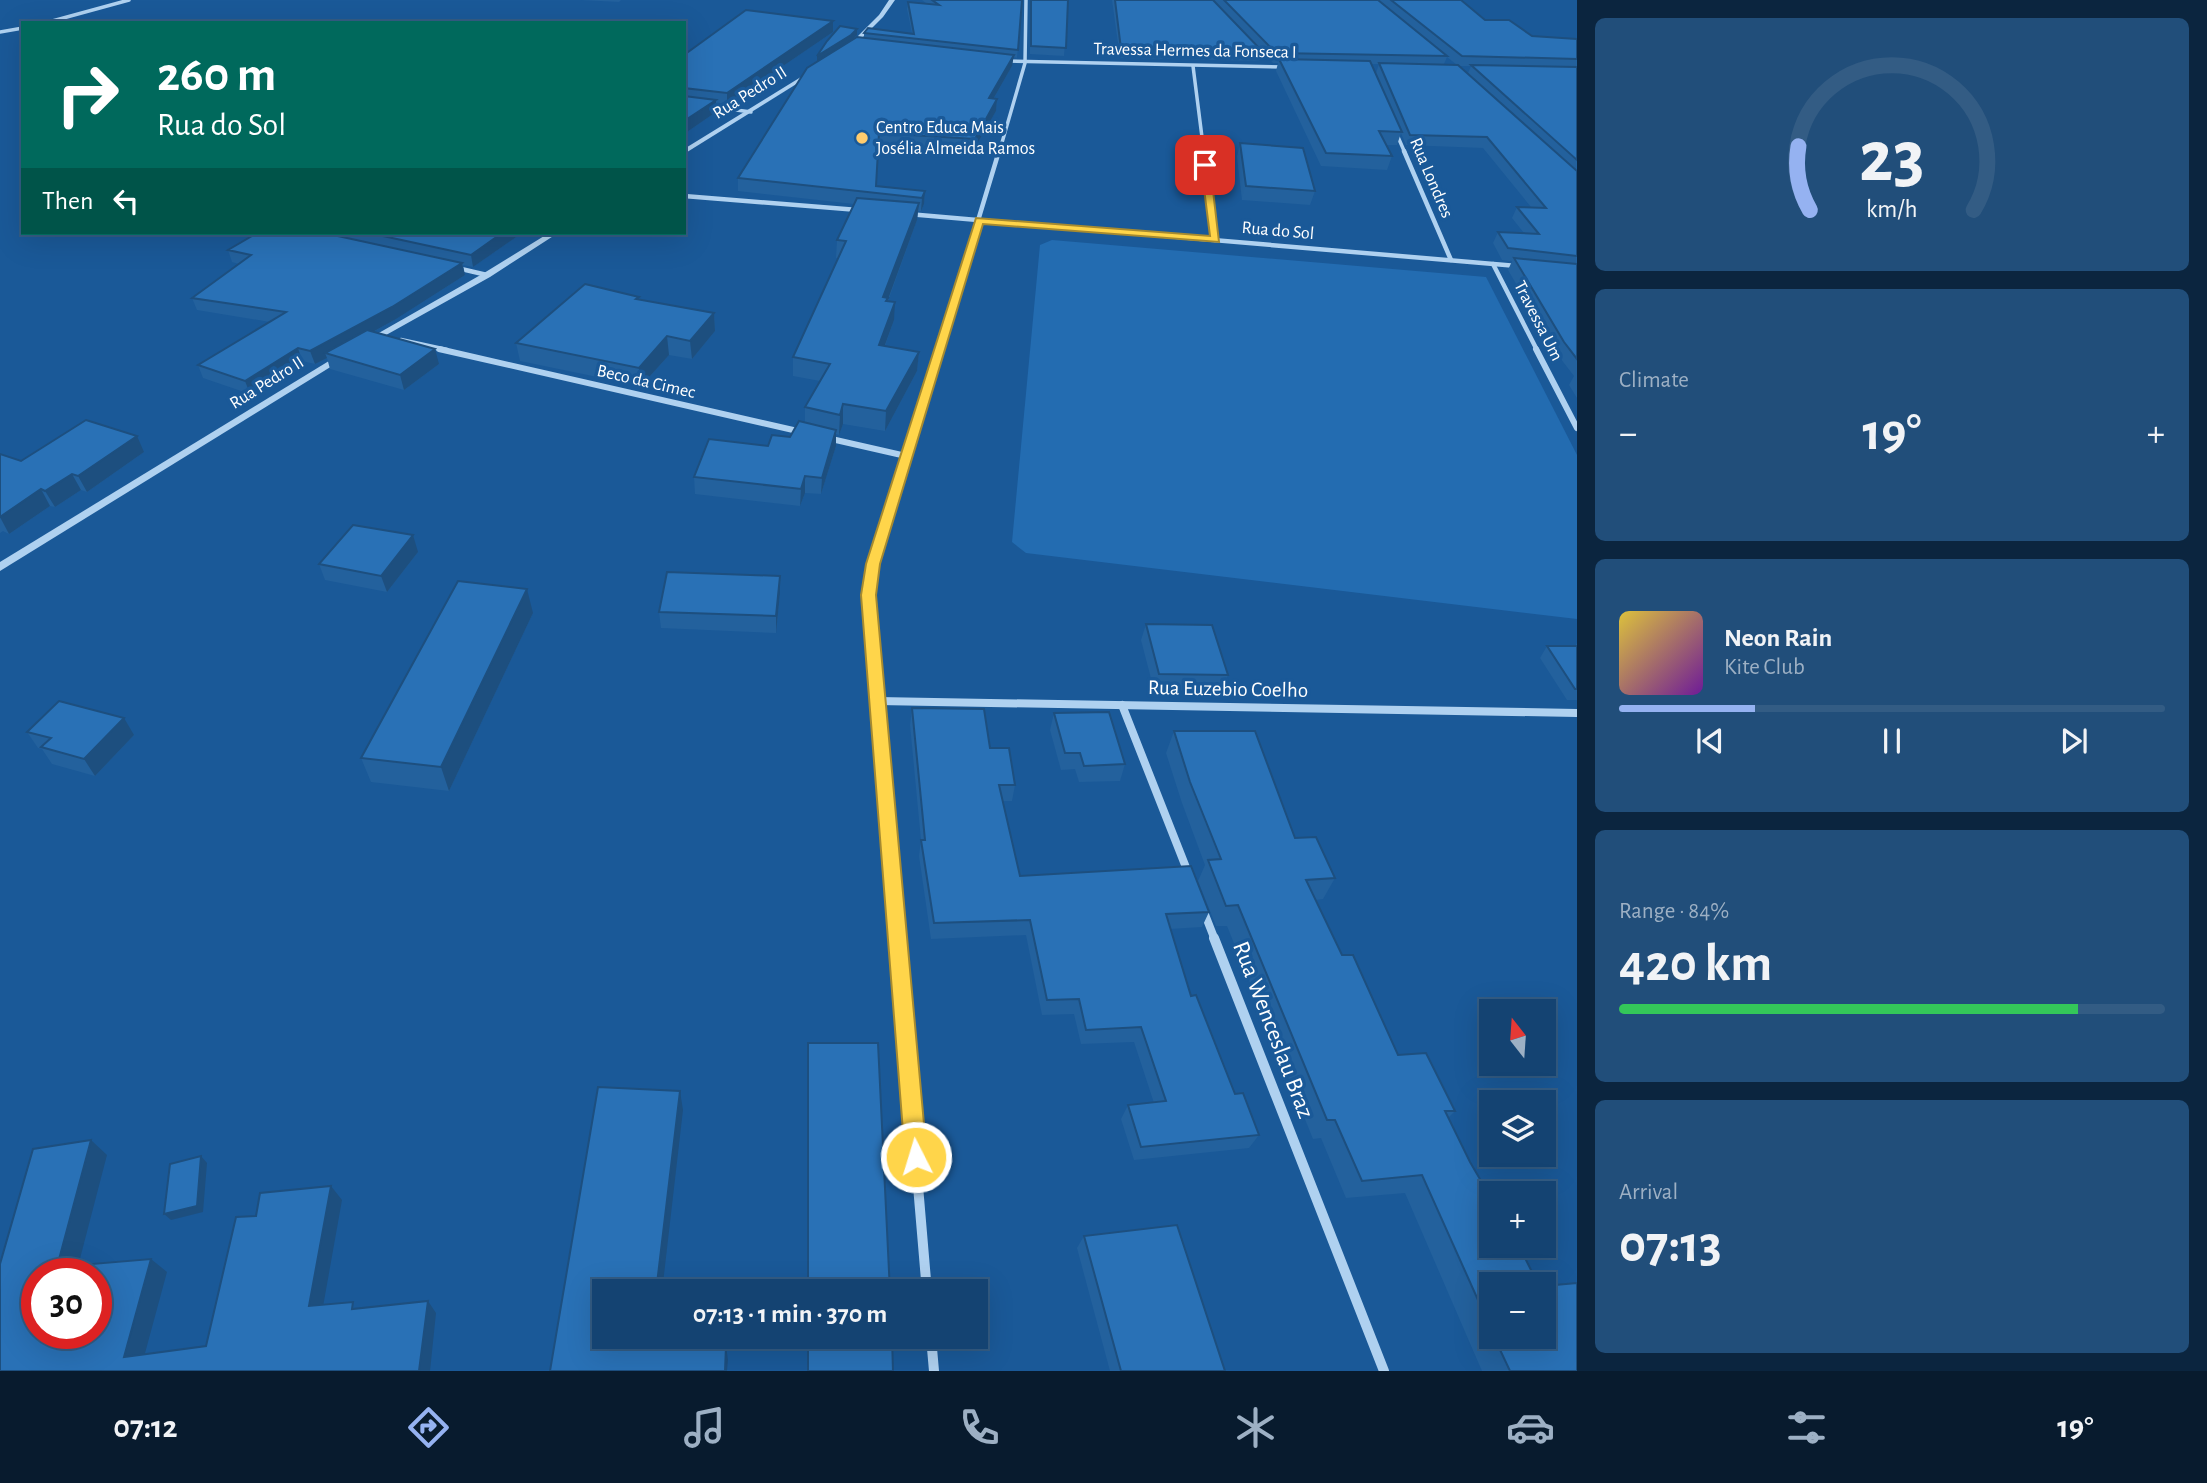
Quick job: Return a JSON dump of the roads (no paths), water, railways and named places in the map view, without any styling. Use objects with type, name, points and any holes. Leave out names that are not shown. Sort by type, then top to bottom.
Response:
[{"type":"street","points":[[52,21],[129,0]]},
{"type":"street","points":[[844,51],[855,44],[891,0]]},
{"type":"street","points":[[926,1279],[868,595],[873,564],[979,220],[1024,63],[1026,0]]},
{"type":"street","points":[[0,32],[21,27]]},
{"type":"street","points":[[1261,57],[1270,66]]},
{"type":"street","name":"Travessa Hermes da Fonseca I","points":[[999,60],[1024,63],[1295,67]]},
{"type":"street","name":"Rua Pedro II","points":[[686,151],[821,66]]},
{"type":"street","points":[[1192,66],[1215,240]]},
{"type":"street","points":[[698,104],[751,112]]},
{"type":"street","name":"Rua Londres","points":[[1391,119],[1451,260]]},
{"type":"street","points":[[686,196],[872,211]]},
{"type":"street","name":"Rua do Sol","points":[[899,214],[1529,267]]},
{"type":"street","points":[[359,346],[487,275],[551,235]]},
{"type":"street","name":"Travessa Um","points":[[1493,264],[1577,428]]},
{"type":"street","points":[[446,266],[487,275]]},
{"type":"street","name":"Beco da Cimec","points":[[380,335],[811,434]]},
{"type":"street","name":"Rua Pedro II","points":[[0,567],[349,352]]},
{"type":"street","points":[[825,437],[906,456]]},
{"type":"street","name":"Rua Euzebio Coelho","points":[[878,701],[1577,713]]},
{"type":"street","points":[[1122,705],[1193,884]]},
{"type":"street","name":"Rua Wenceslau Braz","points":[[1198,897],[1384,1371]]},
{"type":"street","points":[[932,1349],[934,1371]]},
{"type":"place","name":"Centro Educa Mais Josélia Almeida Ramos","points":[[862,138]]}]
